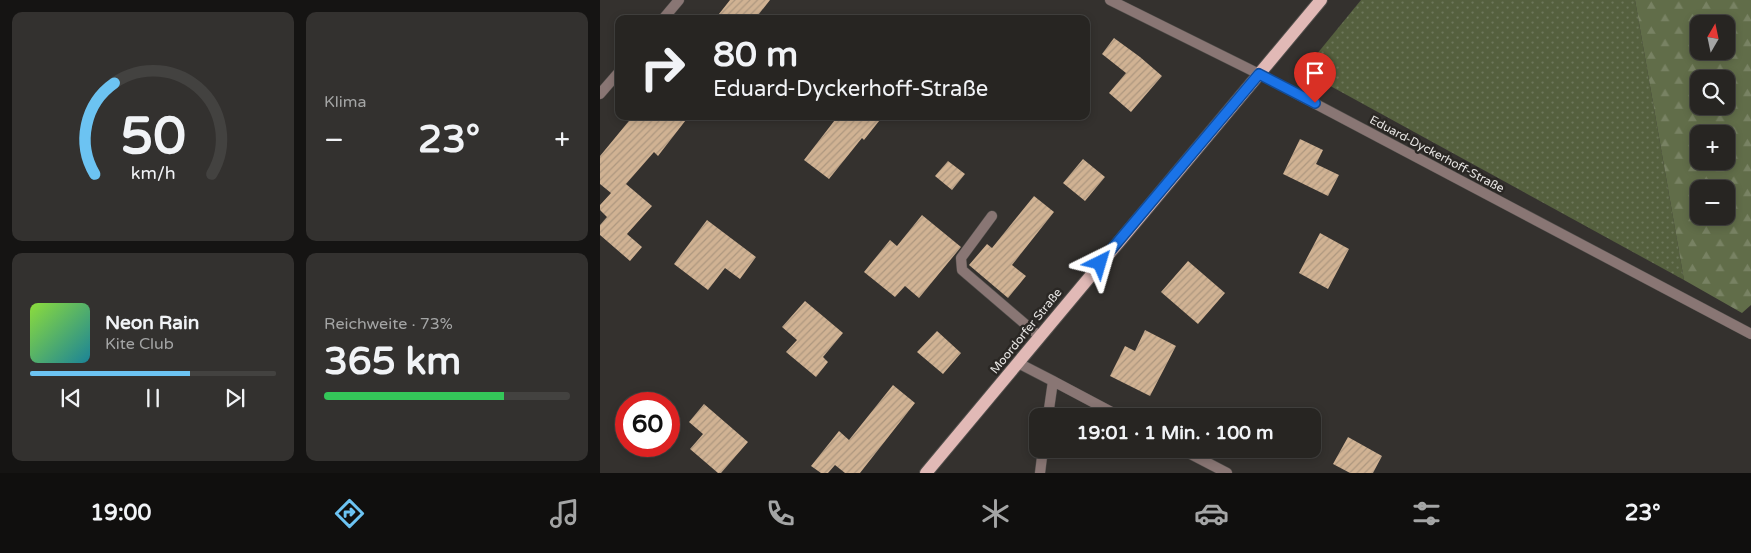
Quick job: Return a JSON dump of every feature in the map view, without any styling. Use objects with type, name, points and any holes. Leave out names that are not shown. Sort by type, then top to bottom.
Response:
[{"type":"main road","name":"Moordorfer Straße","points":[[926,473],[1320,0]]},
{"type":"street","points":[[666,15],[679,0]]},
{"type":"street","name":"Eduard-Dyckerhoff-Straße","points":[[1110,0],[1259,74],[1751,334]]},
{"type":"street","points":[[600,94],[615,77]]},
{"type":"street","points":[[992,216],[961,258],[962,270],[1039,336]]},
{"type":"street","points":[[1018,364],[1104,408]]},
{"type":"street","points":[[1049,408],[1053,381]]},
{"type":"street","points":[[1040,473],[1042,458]]},
{"type":"street","points":[[1198,458],[1227,473]]},
{"type":"green space","points":[[1361,0],[1635,0],[1684,280],[1303,71]]},
{"type":"green space","points":[[1635,0],[1751,0],[1751,305],[1742,313],[1684,280]]},
{"type":"building","points":[[730,0],[770,0],[758,15],[718,15]]},
{"type":"building","points":[[1114,38],[1162,76],[1131,112],[1109,93],[1126,73],[1102,54]]},
{"type":"building","points":[[630,120],[686,120],[658,156],[654,152],[626,184],[652,206],[627,234],[642,247],[630,261],[600,235],[600,225],[607,217],[600,210],[600,205],[611,193],[600,184],[600,156]]},
{"type":"building","points":[[835,120],[880,120],[864,140],[862,138],[829,179],[804,160]]},
{"type":"building","points":[[1300,139],[1323,150],[1316,164],[1339,175],[1328,196],[1283,174]]},
{"type":"building","points":[[1083,159],[1105,177],[1085,201],[1063,183]]},
{"type":"building","points":[[948,161],[965,174],[952,190],[935,176]]},
{"type":"building","points":[[1034,196],[1054,212],[1012,265],[1026,276],[1008,298],[969,265],[987,244],[992,248]]},
{"type":"building","points":[[922,215],[961,247],[919,298],[905,286],[895,297],[864,272],[890,240],[897,246]]},
{"type":"building","points":[[707,220],[756,257],[740,279],[725,268],[708,290],[674,264]]},
{"type":"building","points":[[1320,233],[1349,249],[1328,289],[1299,273]]},
{"type":"building","points":[[1188,261],[1225,293],[1198,324],[1161,292]]},
{"type":"building","points":[[805,301],[843,333],[823,357],[828,362],[816,377],[786,352],[797,340],[782,327]]},
{"type":"building","points":[[1145,330],[1176,346],[1150,396],[1110,376],[1125,346],[1135,351]]},
{"type":"building","points":[[937,331],[961,353],[943,374],[917,352]]},
{"type":"building","points":[[893,385],[915,403],[860,473],[845,473],[835,465],[828,473],[821,473],[811,466],[839,431],[849,440]]},
{"type":"building","points":[[704,404],[748,442],[721,473],[718,473],[690,449],[703,434],[689,422]]},
{"type":"building","points":[[1348,437],[1382,456],[1373,473],[1350,473],[1333,464]]},
{"type":"route","points":[[1100,263],[1259,74],[1315,103]]}]
